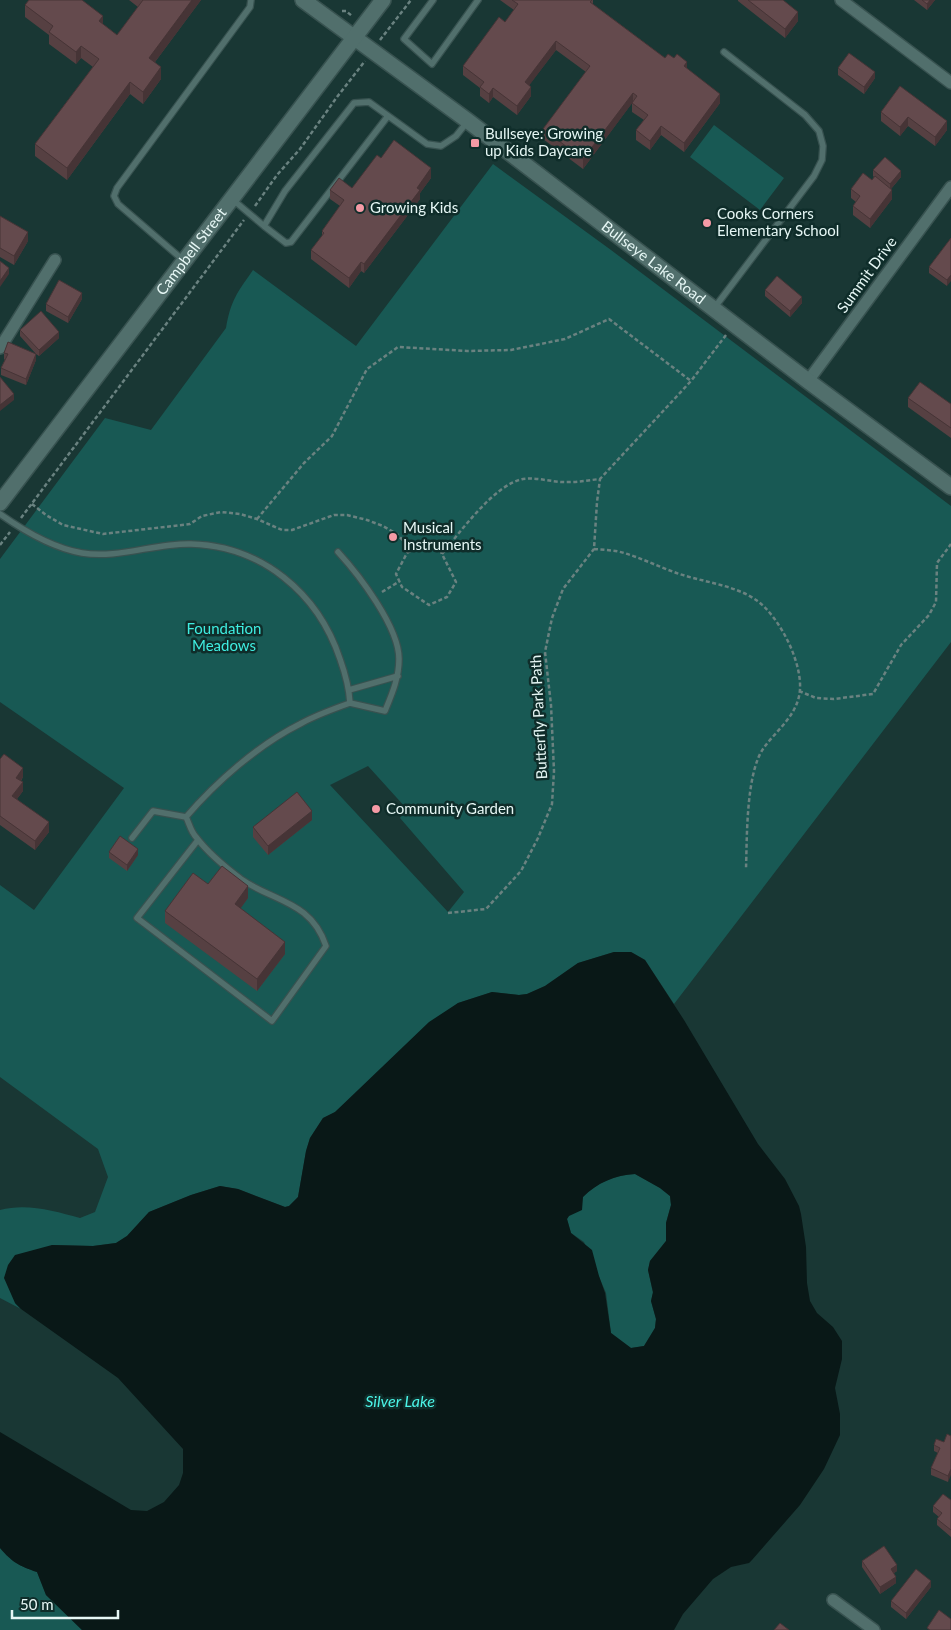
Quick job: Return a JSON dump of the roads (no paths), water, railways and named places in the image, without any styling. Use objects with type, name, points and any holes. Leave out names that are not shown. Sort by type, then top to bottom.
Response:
[{"type":"street","name":"Bullseye Lake Road","points":[[303,0],[468,121],[808,381],[951,487]]},
{"type":"street","name":"Campbell Street","points":[[0,503],[383,0]]},
{"type":"street","points":[[841,0],[951,83]]},
{"type":"street","name":"Summit Drive","points":[[808,381],[951,187]]},
{"type":"street","points":[[0,348],[55,260]]},
{"type":"street","points":[[833,1600],[874,1630]]},
{"type":"lane","points":[[185,262],[118,204],[114,196],[117,188],[250,7],[251,0]]},
{"type":"lane","points":[[433,0],[404,39],[432,64],[478,0]]},
{"type":"lane","points":[[714,309],[814,176],[822,160],[823,146],[819,131],[805,115],[724,52]]},
{"type":"lane","points":[[264,226],[284,191],[354,104],[369,102],[427,144],[442,146],[456,136],[468,121]]},
{"type":"lane","points":[[232,199],[286,243],[291,242],[386,114]]},
{"type":"lane","points":[[0,514],[15,525],[57,546],[82,553],[106,554],[190,544],[232,551],[274,570],[293,584],[310,602],[325,623],[335,645],[349,690],[350,703]]},
{"type":"lane","points":[[186,817],[201,799],[249,758],[274,739],[299,724],[350,703],[385,711],[398,676],[399,657],[396,643],[374,597],[338,552]]},
{"type":"lane","points":[[349,690],[398,676]]},
{"type":"lane","points":[[132,838],[153,811],[186,817]]},
{"type":"lane","points":[[186,817],[195,836],[211,854],[243,880],[307,914],[322,932],[326,946],[272,1020],[138,918],[198,840]]},
{"type":"water","name":"Silver Lake","points":[[614,952],[631,952],[645,960],[684,1020],[758,1144],[785,1179],[799,1206],[806,1247],[807,1283],[810,1301],[817,1313],[833,1327],[842,1341],[842,1359],[835,1388],[840,1414],[840,1435],[824,1469],[800,1505],[749,1563],[731,1567],[713,1579],[683,1614],[674,1630],[82,1630],[46,1595],[37,1572],[16,1563],[0,1548],[0,1432],[131,1510],[147,1511],[164,1502],[179,1485],[183,1473],[183,1449],[118,1378],[15,1303],[4,1278],[8,1265],[15,1255],[52,1245],[93,1246],[116,1243],[127,1236],[149,1212],[191,1195],[220,1186],[238,1189],[285,1207],[289,1206],[298,1197],[310,1138],[323,1118],[335,1112],[429,1022],[458,1003],[492,992],[527,994],[545,986],[578,963]],"holes":[[[635,1174],[670,1196],[671,1205],[666,1223],[666,1241],[650,1261],[648,1270],[653,1292],[651,1301],[656,1319],[655,1328],[644,1346],[631,1348],[611,1333],[605,1293],[592,1250],[571,1233],[567,1219],[569,1216],[582,1210],[583,1197],[588,1192],[613,1178]]]},
{"type":"place","name":"Bullseye: Growing up Kids Daycare","points":[[475,143]]},
{"type":"place","name":"Growing Kids","points":[[360,208]]},
{"type":"place","name":"Cooks Corners Elementary School","points":[[707,223]]},
{"type":"place","name":"Musical Instruments","points":[[393,537]]},
{"type":"place","name":"Community Garden","points":[[376,809]]},
{"type":"park label","name":"Foundation Meadows","points":[[224,638]]}]
